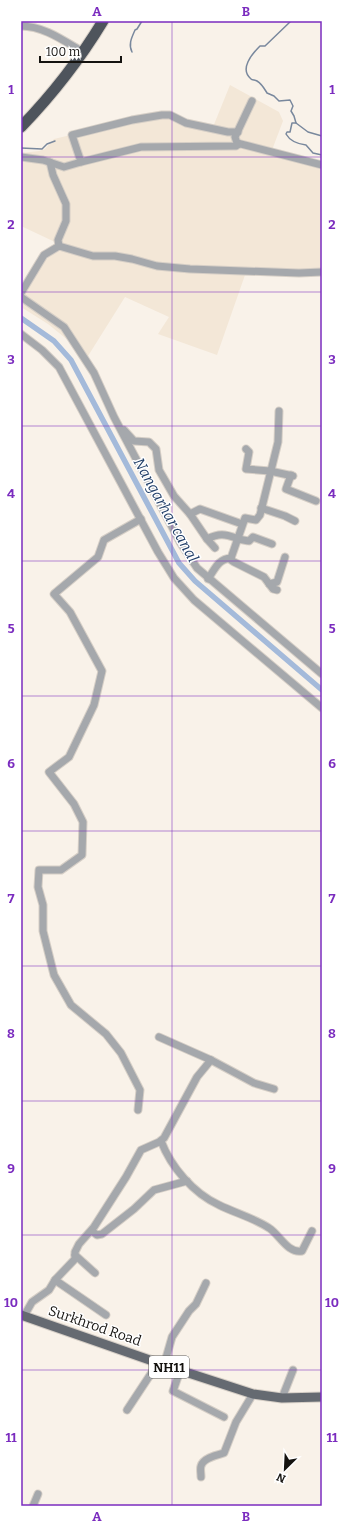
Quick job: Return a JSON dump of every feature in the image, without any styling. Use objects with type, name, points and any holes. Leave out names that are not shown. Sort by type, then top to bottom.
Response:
[{"type":"highway","points":[[21,127],[58,85],[83,52],[103,21]]},
{"type":"main road","name":"Surkhrod Road","points":[[23,1315],[180,1371],[252,1394],[282,1398],[322,1397]]},
{"type":"street","points":[[21,26],[32,24],[83,52]]},
{"type":"street","points":[[239,144],[235,138],[252,101]]},
{"type":"street","points":[[81,162],[72,135],[132,120],[170,115],[186,123],[228,132],[238,132]]},
{"type":"street","points":[[21,157],[64,166],[141,147],[236,146],[239,144],[322,165]]},
{"type":"street","points":[[50,162],[52,175],[66,204],[66,221],[58,240],[59,246]]},
{"type":"street","points":[[21,293],[44,255],[59,246],[93,256],[115,256],[157,266],[190,269],[299,273],[322,272]]},
{"type":"street","points":[[21,297],[64,327],[94,374],[118,424],[180,542],[197,568],[208,579],[322,674]]},
{"type":"street","points":[[21,334],[42,350],[59,367],[158,552],[174,578],[194,600],[322,708]]},
{"type":"street","points":[[231,558],[245,518],[256,520],[260,515],[278,442],[279,411]]},
{"type":"street","points":[[118,424],[134,441],[149,442],[156,448],[160,470],[174,496],[190,514],[207,539],[216,548]]},
{"type":"street","points":[[246,449],[249,452],[246,469],[270,471],[292,476],[286,488],[316,501]]},
{"type":"street","points":[[261,508],[295,521]]},
{"type":"street","points":[[190,514],[200,509],[241,527],[252,535],[252,537],[272,544]]},
{"type":"street","points":[[138,1110],[140,1090],[121,1053],[106,1034],[71,1006],[54,975],[43,931],[43,905],[38,888],[39,870],[61,870],[82,855],[83,822],[74,804],[49,772],[69,757],[94,705],[102,671],[70,612],[54,594],[98,557],[104,540],[141,519]]},
{"type":"street","points":[[207,539],[215,535],[223,534],[249,541],[252,537]]},
{"type":"street","points":[[270,584],[277,582],[285,557]]},
{"type":"street","points":[[208,579],[220,561],[224,558],[231,558]]},
{"type":"street","points":[[231,558],[230,560],[264,577],[273,589],[277,590]]},
{"type":"street","points":[[159,1037],[211,1060],[254,1083],[274,1089]]},
{"type":"street","points":[[23,1315],[32,1302],[49,1290],[55,1280],[73,1261],[79,1244],[92,1231],[141,1150],[161,1141],[171,1127],[197,1077],[211,1060]]},
{"type":"street","points":[[161,1141],[166,1154],[187,1181],[202,1196],[269,1227],[287,1246],[299,1252],[302,1251],[312,1231]]},
{"type":"street","points":[[92,1231],[97,1235],[102,1234],[134,1209],[154,1190],[187,1181]]},
{"type":"street","points":[[75,1255],[95,1273]]},
{"type":"street","points":[[55,1280],[106,1315]]},
{"type":"street","points":[[127,1410],[161,1364],[172,1337],[189,1311],[196,1304],[206,1283]]},
{"type":"street","points":[[282,1398],[293,1370]]},
{"type":"street","points":[[180,1371],[173,1391],[224,1417]]},
{"type":"street","points":[[201,1477],[201,1466],[203,1462],[214,1455],[224,1453],[236,1422],[252,1394]]},
{"type":"street","points":[[33,1506],[38,1494]]},
{"type":"shaded area","points":[[230,85],[279,112],[283,121],[272,150],[322,162],[322,272],[245,275],[217,355],[158,334],[169,317],[125,297],[83,364],[69,341],[48,324],[21,307],[21,292],[55,242],[21,226],[21,153],[45,149],[54,139],[161,113],[185,121],[213,127]]},
{"type":"waterway","points":[[132,52],[130,43],[135,30],[142,21]]},
{"type":"waterway","points":[[291,21],[265,46],[260,46],[257,49],[250,57],[246,66],[246,71],[251,79],[260,83],[267,93],[274,96],[279,101],[290,100],[293,106],[291,111],[296,123],[308,132],[322,136]]},
{"type":"waterway","points":[[296,123],[292,123],[290,132],[287,132],[286,134],[290,139],[294,142],[306,145],[313,153],[322,155]]},
{"type":"waterway","points":[[21,148],[42,149],[47,144],[55,141]]},
{"type":"waterway","name":"Nangarhar canal","points":[[21,318],[54,341],[71,360],[179,563],[195,581],[322,690]]}]
